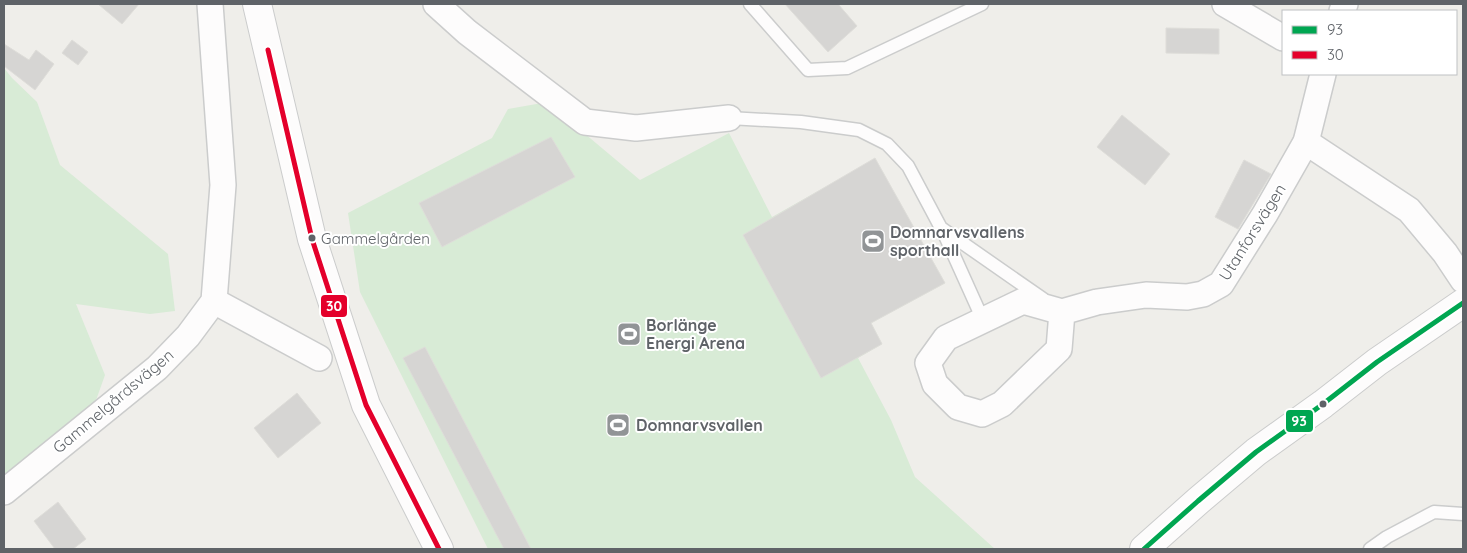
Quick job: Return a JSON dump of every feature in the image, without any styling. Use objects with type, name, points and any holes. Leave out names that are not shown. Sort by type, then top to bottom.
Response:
[{"type":"street","points":[[210,4],[223,185],[214,301],[319,358]]},
{"type":"street","points":[[257,4],[312,238],[366,405],[439,549]]},
{"type":"street","points":[[436,4],[467,32],[586,122],[636,128],[729,118]]},
{"type":"street","points":[[1225,4],[1282,37]]},
{"type":"street","name":"Utanforsvägen","points":[[1062,312],[1097,302],[1146,295],[1187,297],[1203,294],[1221,284],[1265,214],[1306,142],[1324,75]]},
{"type":"street","points":[[1306,142],[1409,210],[1445,252],[1463,280]]},
{"type":"street","name":"Gammelgårdsvägen","points":[[4,492],[157,368],[188,336],[214,301]]},
{"type":"street","points":[[1023,301],[1062,312],[1059,349],[1002,404],[982,414],[958,407],[935,384],[928,363],[946,338],[1023,301]]},
{"type":"street","points":[[1144,549],[1198,500],[1256,452],[1377,362],[1463,303]]},
{"type":"lane","points":[[750,4],[808,70],[847,68],[982,4]]},
{"type":"lane","points":[[729,118],[800,122],[859,130],[887,144],[908,166],[941,228],[983,320]]},
{"type":"lane","points":[[941,228],[1062,312]]},
{"type":"lane","points":[[1370,549],[1387,537],[1434,512],[1463,514]]},
{"type":"green space","points":[[4,68],[37,102],[60,165],[168,254],[175,311],[150,314],[76,304],[105,375],[90,417],[4,483]]},
{"type":"green space","name":"Borlänge Energi Arena","points":[[542,103],[553,107],[640,180],[729,133],[772,217],[875,159],[945,283],[871,323],[882,344],[858,358],[891,420],[915,477],[995,549],[488,549],[360,292],[348,213],[492,138],[508,109]]},
{"type":"building","points":[[98,4],[139,4],[122,24]]},
{"type":"building","points":[[785,4],[838,4],[857,26],[828,52]]},
{"type":"building","points":[[1166,28],[1219,29],[1219,54],[1166,53]]},
{"type":"building","points":[[72,40],[88,52],[78,65],[62,53]]},
{"type":"building","points":[[4,44],[29,60],[36,50],[54,64],[35,90],[4,66]]},
{"type":"building","points":[[1122,115],[1170,154],[1145,185],[1097,147]]},
{"type":"building","points":[[551,137],[575,177],[442,247],[419,203]]},
{"type":"building","points":[[875,158],[945,283],[871,323],[882,344],[821,378],[743,235]]},
{"type":"building","points":[[1244,160],[1271,174],[1238,229],[1215,217]]},
{"type":"building","points":[[425,347],[531,549],[504,549],[403,358]]},
{"type":"building","points":[[297,393],[321,423],[278,458],[254,428]]},
{"type":"building","points":[[58,502],[86,539],[73,549],[55,549],[34,521]]},
{"type":"transit line","name":"30","points":[[268,50],[312,239],[366,405],[439,549]]},
{"type":"transit line","name":"93","points":[[1144,549],[1256,452],[1377,362],[1463,303]]},
{"type":"place","name":"Gammelgården","points":[[312,238]]},
{"type":"place","name":"Domnarvsvallens sporthall","points":[[873,241]]},
{"type":"place","name":"Borlänge Energi Arena","points":[[629,334]]},
{"type":"place","name":"Domnarvsvallen","points":[[618,425]]}]
